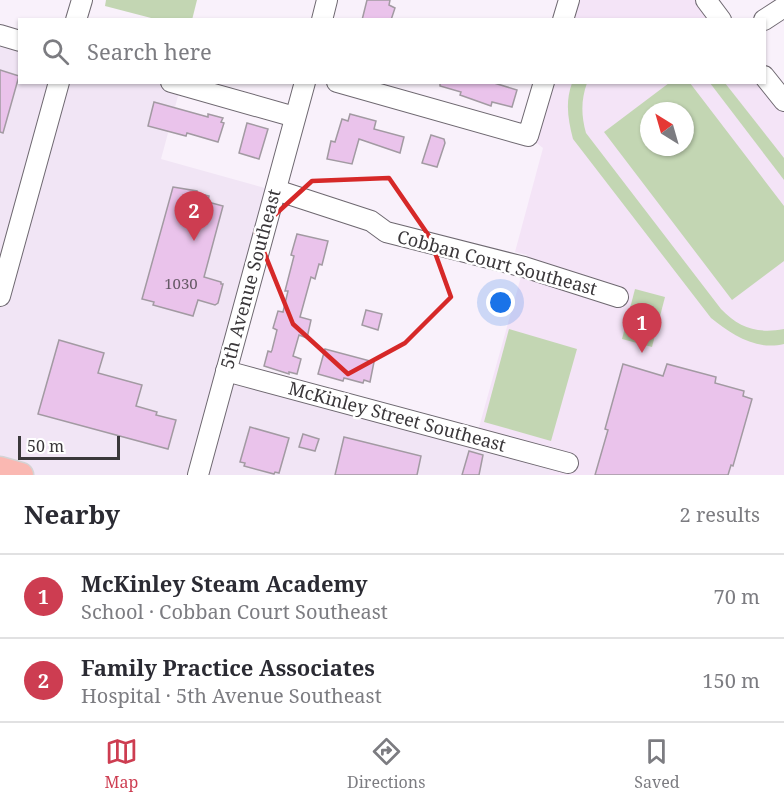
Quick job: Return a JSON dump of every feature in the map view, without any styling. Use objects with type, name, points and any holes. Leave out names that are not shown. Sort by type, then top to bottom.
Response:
[{"type":"main road","points":[[0,469],[21,475]]},
{"type":"street","points":[[77,18],[82,0]]},
{"type":"street","points":[[322,18],[327,0]]},
{"type":"street","points":[[564,18],[569,0]]},
{"type":"street","points":[[706,0],[720,18]]},
{"type":"street","points":[[766,19],[784,7]]},
{"type":"street","points":[[0,35],[18,40]]},
{"type":"street","points":[[766,77],[784,101]]},
{"type":"street","points":[[0,296],[58,84]]},
{"type":"street","points":[[178,84],[295,117]]},
{"type":"street","name":"5th Avenue Southeast","points":[[198,475],[304,84]]},
{"type":"street","points":[[344,84],[528,136],[543,84]]},
{"type":"street","name":"Cobban Court Southeast","points":[[276,190],[371,221],[386,232],[524,267],[618,297]]},
{"type":"street","name":"McKinley Street Southeast","points":[[226,371],[568,463]]},
{"type":"highlighted area","points":[[389,178],[429,236],[451,297],[405,343],[348,374],[293,324],[256,232],[312,181]]},
{"type":"shaded area","points":[[569,0],[706,0],[720,18],[564,18]]},
{"type":"shaded area","points":[[0,33],[18,38],[18,84],[181,85],[161,159],[276,191],[226,371],[553,459],[550,475],[0,475]]},
{"type":"shaded area","points":[[544,84],[766,84],[784,101],[784,475],[549,475],[553,460],[476,438],[527,255],[515,252],[543,148],[528,136]]},
{"type":"green space","points":[[106,0],[197,0],[192,18],[151,18],[105,6]]},
{"type":"green space","points":[[572,84],[587,84],[582,108],[586,133],[721,309],[735,321],[750,328],[766,331],[784,329],[784,344],[764,345],[744,340],[711,318],[573,139],[568,97]]},
{"type":"green space","points":[[668,84],[691,84],[784,206],[784,261],[732,300],[604,132],[640,105],[640,156],[694,156],[694,102],[644,102]]},
{"type":"green space","points":[[711,84],[726,84],[784,158],[784,180]]},
{"type":"green space","points":[[635,289],[665,297],[652,347],[622,339]]},
{"type":"green space","points":[[509,329],[577,349],[551,441],[484,422]]},
{"type":"building","points":[[367,0],[390,0],[389,5],[395,8],[392,18],[362,18]]},
{"type":"building","points":[[0,70],[18,76],[18,80],[3,133],[0,132]]},
{"type":"building","points":[[440,84],[498,84],[517,90],[512,107],[492,102],[491,106],[460,95],[461,92],[440,86]]},
{"type":"building","points":[[154,102],[208,117],[208,114],[223,118],[221,122],[224,123],[218,142],[187,133],[186,136],[148,126]]},
{"type":"building","points":[[350,114],[376,121],[374,129],[404,137],[400,153],[359,139],[352,164],[327,159],[331,141],[335,142],[342,119],[348,121]]},
{"type":"building","points":[[247,123],[268,129],[259,159],[239,153]]},
{"type":"building","points":[[431,135],[444,139],[445,143],[437,167],[422,163]]},
{"type":"building","points":[[173,187],[197,191],[197,193],[209,196],[208,202],[223,206],[204,277],[223,284],[218,303],[215,305],[198,300],[193,316],[153,305],[154,302],[142,299]]},
{"type":"building","points":[[297,234],[328,241],[322,265],[319,264],[315,279],[311,277],[300,317],[311,320],[307,338],[299,335],[293,356],[301,359],[297,374],[289,372],[289,374],[264,366],[268,351],[272,350],[277,330],[273,328],[278,311],[283,312],[288,291],[285,291],[294,256],[291,255]]},
{"type":"building","points":[[366,310],[382,314],[378,330],[362,325]]},
{"type":"building","points":[[59,340],[104,353],[98,373],[142,385],[136,406],[157,412],[156,415],[176,420],[168,449],[38,414]]},
{"type":"building","points":[[325,349],[374,362],[370,382],[364,380],[363,383],[344,378],[343,381],[318,374]]},
{"type":"building","points":[[623,364],[663,376],[667,364],[716,377],[715,383],[744,391],[743,396],[752,399],[733,466],[731,465],[728,475],[595,475]]},
{"type":"building","points":[[250,427],[289,438],[279,473],[274,474],[244,466],[245,463],[240,462]]},
{"type":"building","points":[[303,434],[319,439],[315,451],[299,447]]},
{"type":"building","points":[[344,437],[421,456],[417,475],[335,475]]},
{"type":"building","points":[[469,451],[483,455],[479,475],[462,475]]},
{"type":"place","name":"Family Practice Associates","points":[[194,241]]},
{"type":"place","name":"McKinley Steam Academy","points":[[642,353]]}]
